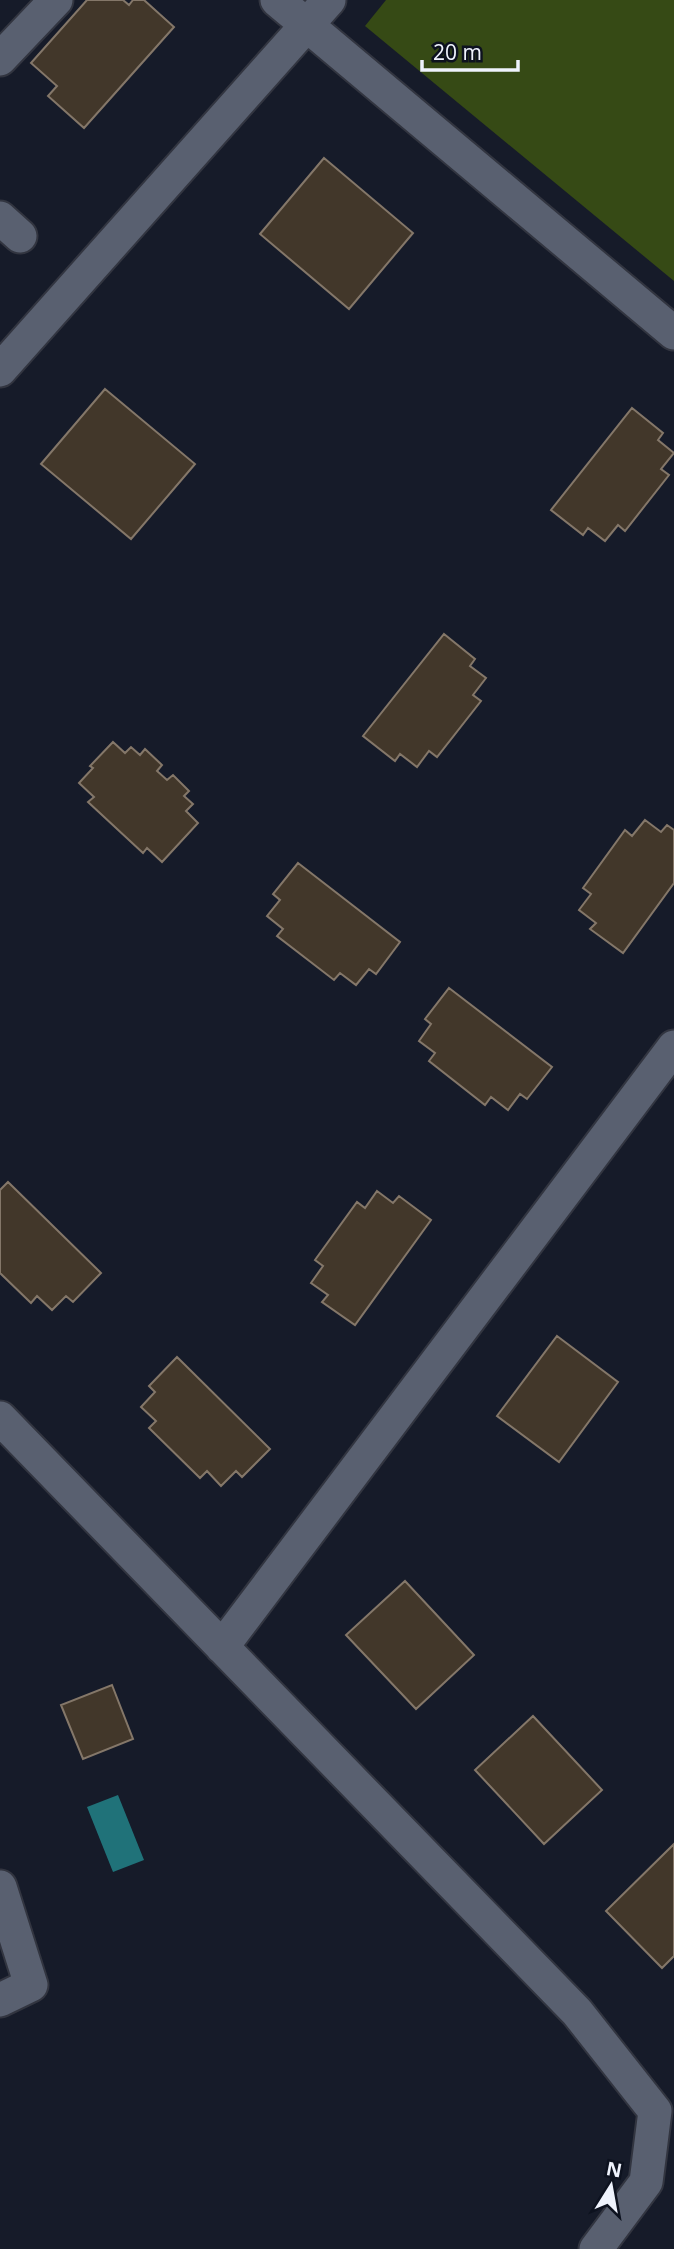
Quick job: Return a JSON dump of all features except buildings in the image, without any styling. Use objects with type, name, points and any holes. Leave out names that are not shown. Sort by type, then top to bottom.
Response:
[{"type":"street","points":[[0,59],[56,0]]},
{"type":"street","points":[[276,0],[674,333]]},
{"type":"street","points":[[0,370],[329,0]]},
{"type":"street","points":[[222,1647],[674,1047]]},
{"type":"street","points":[[0,1419],[665,2101],[646,2182],[596,2249]]},
{"type":"street","points":[[0,1886],[31,1984],[0,2000]]},
{"type":"shaded area","points":[[386,0],[674,0],[674,281],[365,26]]},
{"type":"shaded area","points":[[118,1795],[144,1860],[113,1872],[87,1807]]}]
